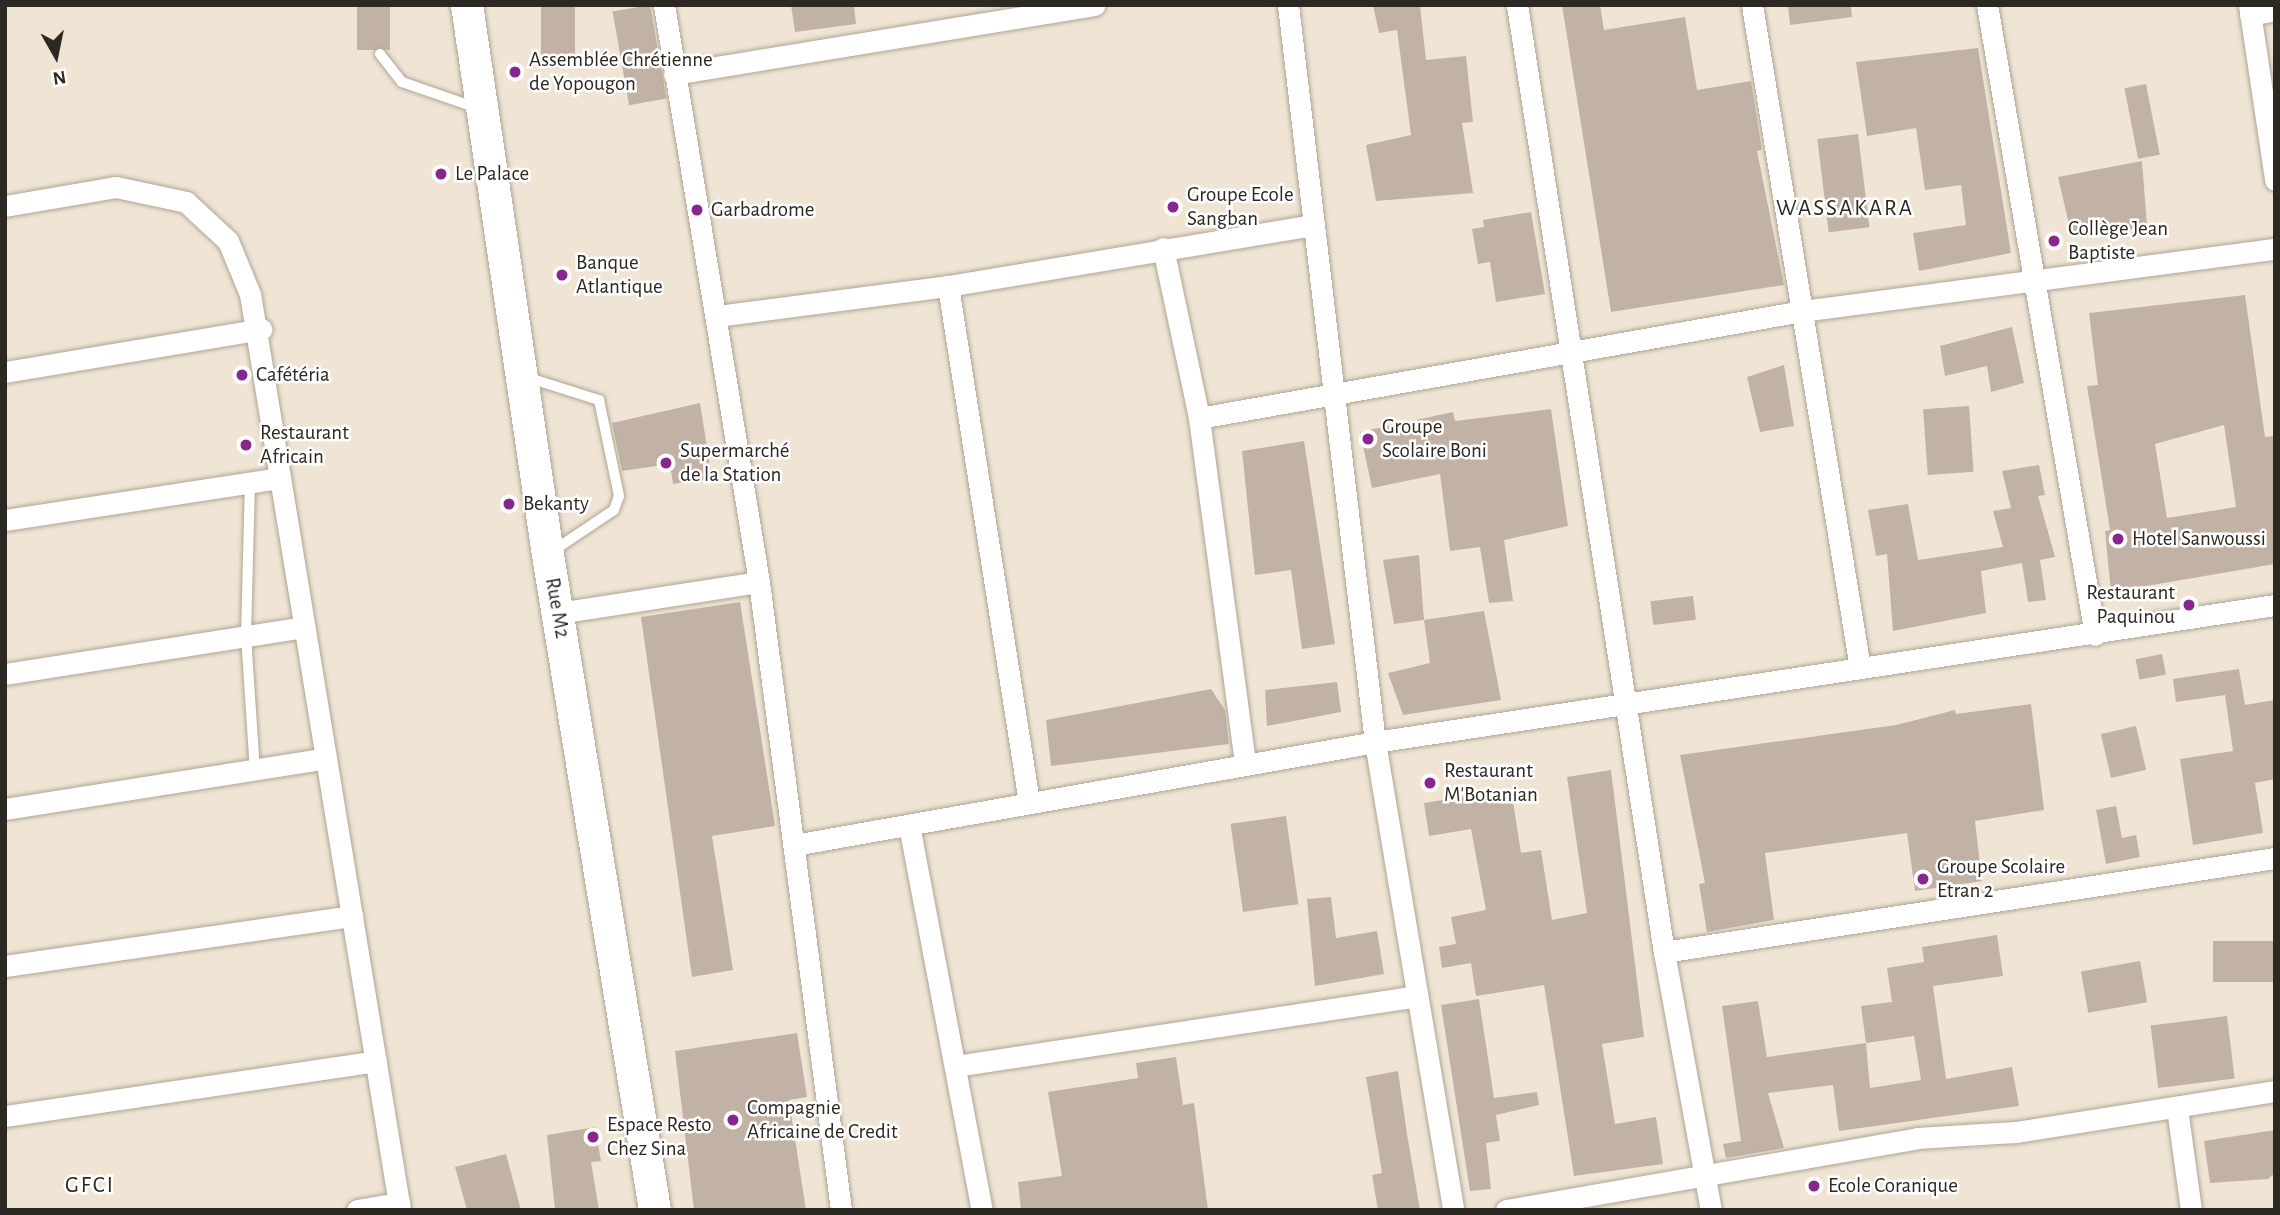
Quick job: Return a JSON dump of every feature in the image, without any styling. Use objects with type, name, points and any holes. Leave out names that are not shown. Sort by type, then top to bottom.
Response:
[{"type":"main road","name":"Rue M2","points":[[467,5],[548,555],[655,1210]]},
{"type":"street","points":[[664,5],[759,582],[841,1210]]},
{"type":"street","points":[[674,74],[1094,5]]},
{"type":"street","points":[[1288,5],[1332,394],[1376,742],[1453,1210]]},
{"type":"street","points":[[1517,5],[1630,704],[1664,952],[1711,1210]]},
{"type":"street","points":[[1752,5],[1860,668]]},
{"type":"street","points":[[1987,5],[2030,279],[2095,635]]},
{"type":"street","points":[[2275,10],[2250,10],[2275,180]]},
{"type":"street","points":[[5,206],[116,187],[186,202],[228,241],[261,329],[304,627],[400,1206],[357,1210]]},
{"type":"street","points":[[717,316],[948,286],[1163,248],[1314,225]]},
{"type":"street","points":[[1163,248],[1199,418],[1245,763]]},
{"type":"street","points":[[1199,418],[1332,394],[1573,357],[1802,311],[2275,249]]},
{"type":"street","points":[[948,286],[1029,802]]},
{"type":"street","points":[[5,372],[261,329]]},
{"type":"street","points":[[5,520],[281,478]]},
{"type":"street","points":[[558,613],[759,582]]},
{"type":"street","points":[[794,845],[1245,763],[1860,668],[2095,635],[2275,605]]},
{"type":"street","points":[[5,674],[304,627]]},
{"type":"street","points":[[5,809],[326,758]]},
{"type":"street","points":[[909,825],[982,1210]]},
{"type":"street","points":[[1664,952],[2275,858]]},
{"type":"street","points":[[5,966],[352,916]]},
{"type":"street","points":[[955,1066],[1416,996]]},
{"type":"street","points":[[5,1116],[376,1061]]},
{"type":"street","points":[[1506,1210],[1917,1138],[2016,1132],[2275,1091]]},
{"type":"street","points":[[2177,1108],[2190,1210]]},
{"type":"lane","points":[[380,54],[402,82],[481,109]]},
{"type":"lane","points":[[520,375],[599,400],[619,496],[614,510],[548,555]]},
{"type":"lane","points":[[250,482],[246,636],[255,769]]},
{"type":"building","points":[[357,5],[390,5],[390,50],[357,50]]},
{"type":"building","points":[[541,5],[575,5],[575,62],[541,62]]},
{"type":"building","points":[[650,5],[666,99],[629,105],[613,12]]},
{"type":"building","points":[[791,5],[854,5],[856,24],[795,32]]},
{"type":"building","points":[[1373,5],[1420,5],[1426,60],[1466,56],[1473,122],[1462,123],[1473,193],[1376,201],[1366,145],[1411,135],[1397,30],[1379,33]]},
{"type":"building","points":[[1562,5],[1600,5],[1604,30],[1685,17],[1697,90],[1751,81],[1762,150],[1757,151],[1784,285],[1611,312]]},
{"type":"building","points":[[1788,5],[1851,5],[1852,17],[1790,25]]},
{"type":"building","points":[[1978,48],[2011,253],[1919,271],[1913,233],[1966,225],[1961,185],[1925,190],[1916,128],[1867,136],[1856,62]]},
{"type":"building","points":[[2146,84],[2160,155],[2138,159],[2124,88]]},
{"type":"building","points":[[1858,134],[1869,227],[1829,232],[1817,139]]},
{"type":"building","points":[[2142,161],[2147,227],[2072,237],[2058,177]]},
{"type":"building","points":[[1531,212],[1545,294],[1496,302],[1490,262],[1478,264],[1472,229],[1484,227],[1483,220]]},
{"type":"building","points":[[2245,295],[2265,437],[2275,436],[2275,564],[2111,592],[2105,531],[2110,530],[2087,386],[2098,385],[2089,313]],"holes":[[[2224,425],[2236,507],[2167,518],[2155,444]]]},
{"type":"building","points":[[2012,327],[2024,383],[1991,392],[1987,366],[1945,376],[1940,346]]},
{"type":"building","points":[[1784,365],[1794,426],[1760,432],[1747,377]]},
{"type":"building","points":[[700,403],[712,478],[673,484],[670,464],[622,471],[612,423]]},
{"type":"building","points":[[1969,406],[1974,472],[1928,475],[1923,409]]},
{"type":"building","points":[[1551,409],[1568,526],[1504,540],[1513,601],[1489,603],[1480,547],[1450,551],[1440,474],[1372,488],[1360,432],[1453,412],[1455,421]]},
{"type":"building","points":[[1304,441],[1335,644],[1302,649],[1291,570],[1255,575],[1242,451]]},
{"type":"building","points":[[2039,465],[2045,495],[2038,496],[2055,557],[2040,560],[2046,600],[2028,602],[2022,563],[1981,571],[1986,613],[1893,631],[1887,554],[1876,556],[1868,510],[1908,504],[1918,560],[2003,547],[1993,511],[2011,508],[2002,471]]},
{"type":"building","points":[[1419,555],[1424,620],[1394,624],[1383,560]]},
{"type":"building","points":[[1693,596],[1696,620],[1653,625],[1650,601]]},
{"type":"building","points":[[740,602],[775,826],[712,836],[733,970],[692,977],[641,617]]},
{"type":"building","points":[[1484,611],[1501,700],[1403,715],[1388,673],[1430,663],[1424,620]]},
{"type":"building","points":[[2162,654],[2166,675],[2140,680],[2135,659]]},
{"type":"building","points":[[2239,669],[2245,705],[2275,700],[2275,779],[2255,783],[2263,833],[2193,845],[2180,759],[2233,751],[2225,695],[2176,702],[2173,679]]},
{"type":"building","points":[[1337,682],[1341,712],[1267,726],[1265,690]]},
{"type":"building","points":[[1211,689],[1225,710],[1229,744],[1051,766],[1046,720]]},
{"type":"building","points":[[2031,704],[2044,810],[1975,821],[1982,881],[1915,891],[1907,833],[1765,853],[1774,920],[1707,932],[1699,884],[1705,883],[1680,755],[1896,725],[1955,710],[1956,714]]},
{"type":"building","points":[[2136,726],[2146,770],[2111,778],[2101,734]]},
{"type":"building","points":[[1611,770],[1644,1037],[1602,1044],[1615,1124],[1656,1117],[1663,1164],[1574,1176],[1544,985],[1476,996],[1471,963],[1442,968],[1439,947],[1456,944],[1451,917],[1486,910],[1471,829],[1429,836],[1424,803],[1511,789],[1521,853],[1541,850],[1552,920],[1587,913],[1567,777]]},
{"type":"building","points":[[2116,806],[2122,838],[2136,835],[2140,857],[2106,864],[2096,810]]},
{"type":"building","points":[[1286,816],[1298,904],[1243,912],[1231,824]]},
{"type":"building","points":[[1331,897],[1336,938],[1377,931],[1384,974],[1315,986],[1307,899]]},
{"type":"building","points":[[1997,935],[2003,976],[1933,986],[1946,1079],[2012,1067],[2019,1106],[1839,1131],[1833,1085],[1768,1093],[1784,1148],[1726,1158],[1723,1144],[1741,1141],[1722,1006],[1758,1001],[1767,1057],[1866,1043],[1861,1006],[1892,1002],[1887,968],[1924,962],[1922,947]],"holes":[[[1914,1036],[1921,1080],[1870,1088],[1866,1043]]]},
{"type":"building","points":[[2213,941],[2275,941],[2275,982],[2213,982]]},
{"type":"building","points":[[2140,961],[2147,1002],[2088,1013],[2081,971]]},
{"type":"building","points":[[1479,999],[1494,1098],[1537,1092],[1539,1105],[1496,1115],[1500,1141],[1486,1143],[1491,1189],[1470,1191],[1441,1005]]},
{"type":"building","points":[[2227,1016],[2235,1079],[2158,1088],[2151,1025]]},
{"type":"building","points":[[797,1033],[807,1097],[789,1100],[806,1210],[694,1210],[675,1051]]},
{"type":"building","points":[[1176,1057],[1183,1105],[1194,1103],[1208,1210],[1021,1210],[1018,1182],[1062,1176],[1048,1092],[1138,1078],[1136,1063]]},
{"type":"building","points":[[1398,1071],[1420,1210],[1378,1210],[1372,1175],[1382,1173],[1366,1077]]},
{"type":"building","points":[[595,1127],[601,1161],[591,1162],[599,1210],[555,1210],[547,1135]]},
{"type":"building","points":[[2275,1130],[2275,1173],[2268,1179],[2210,1183],[2204,1141]]},
{"type":"building","points":[[506,1154],[521,1210],[467,1210],[455,1167]]},
{"type":"place","name":"Assemblée Chrétienne de Yopougon","points":[[515,72]]},
{"type":"place","name":"Le Palace","points":[[441,174]]},
{"type":"place","name":"Groupe Ecole Sangban","points":[[1173,207]]},
{"type":"place","name":"Garbadrome","points":[[697,210]]},
{"type":"place","name":"Collège Jean Baptiste","points":[[2054,241]]},
{"type":"place","name":"Banque Atlantique","points":[[562,275]]},
{"type":"place","name":"Cafétéria","points":[[242,375]]},
{"type":"place","name":"Groupe Scolaire Boni","points":[[1368,439]]},
{"type":"place","name":"Restaurant Africain","points":[[246,445]]},
{"type":"place","name":"Supermarché de la Station","points":[[666,463]]},
{"type":"place","name":"Bekanty","points":[[509,504]]},
{"type":"place","name":"Hotel Sanwoussi","points":[[2118,539]]},
{"type":"place","name":"Restaurant Paquinou","points":[[2189,605]]},
{"type":"place","name":"Restaurant M'Botanian","points":[[1430,783]]},
{"type":"place","name":"Groupe Scolaire Etran 2","points":[[1923,879]]},
{"type":"place","name":"Compagnie Africaine de Credit","points":[[733,1120]]},
{"type":"place","name":"Espace Resto Chez Sina","points":[[593,1137]]},
{"type":"place","name":"Ecole Coranique","points":[[1814,1186]]},
{"type":"district","name":"WASSAKARA","points":[[1845,209]]},
{"type":"district","name":"GFCI","points":[[90,1186]]}]
